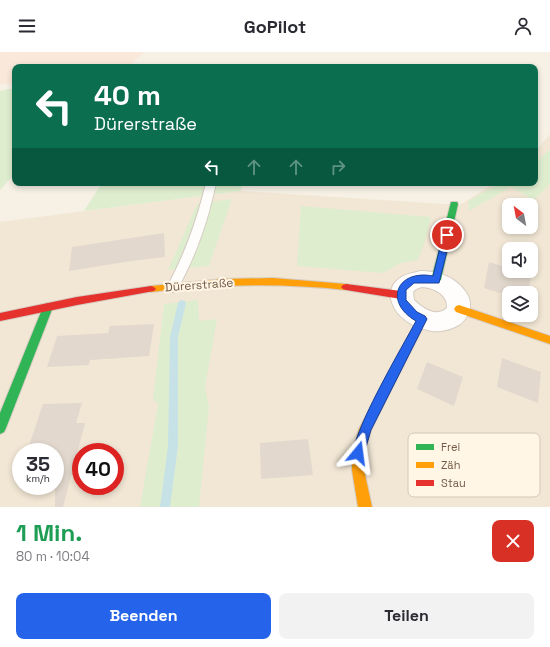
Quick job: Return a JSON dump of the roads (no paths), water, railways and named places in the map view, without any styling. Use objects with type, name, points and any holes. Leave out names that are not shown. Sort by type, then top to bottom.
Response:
[{"type":"street","points":[[436,280],[454,204]]},
{"type":"street","points":[[412,280],[436,280],[452,289],[459,302],[459,309],[456,315],[441,322],[432,322],[422,319],[406,308],[402,301],[401,295],[402,288],[412,280]]},
{"type":"street","name":"Dürerstraße","points":[[0,317],[121,292],[238,282],[310,283],[401,295]]},
{"type":"street","points":[[0,428],[48,307]]},
{"type":"street","points":[[459,309],[550,340]]},
{"type":"street","points":[[365,507],[358,470],[358,453],[365,429],[422,319]]},
{"type":"lane","points":[[173,287],[188,257],[204,214],[210,186]]},
{"type":"waterway","points":[[165,507],[173,446],[174,337],[182,303]]}]
